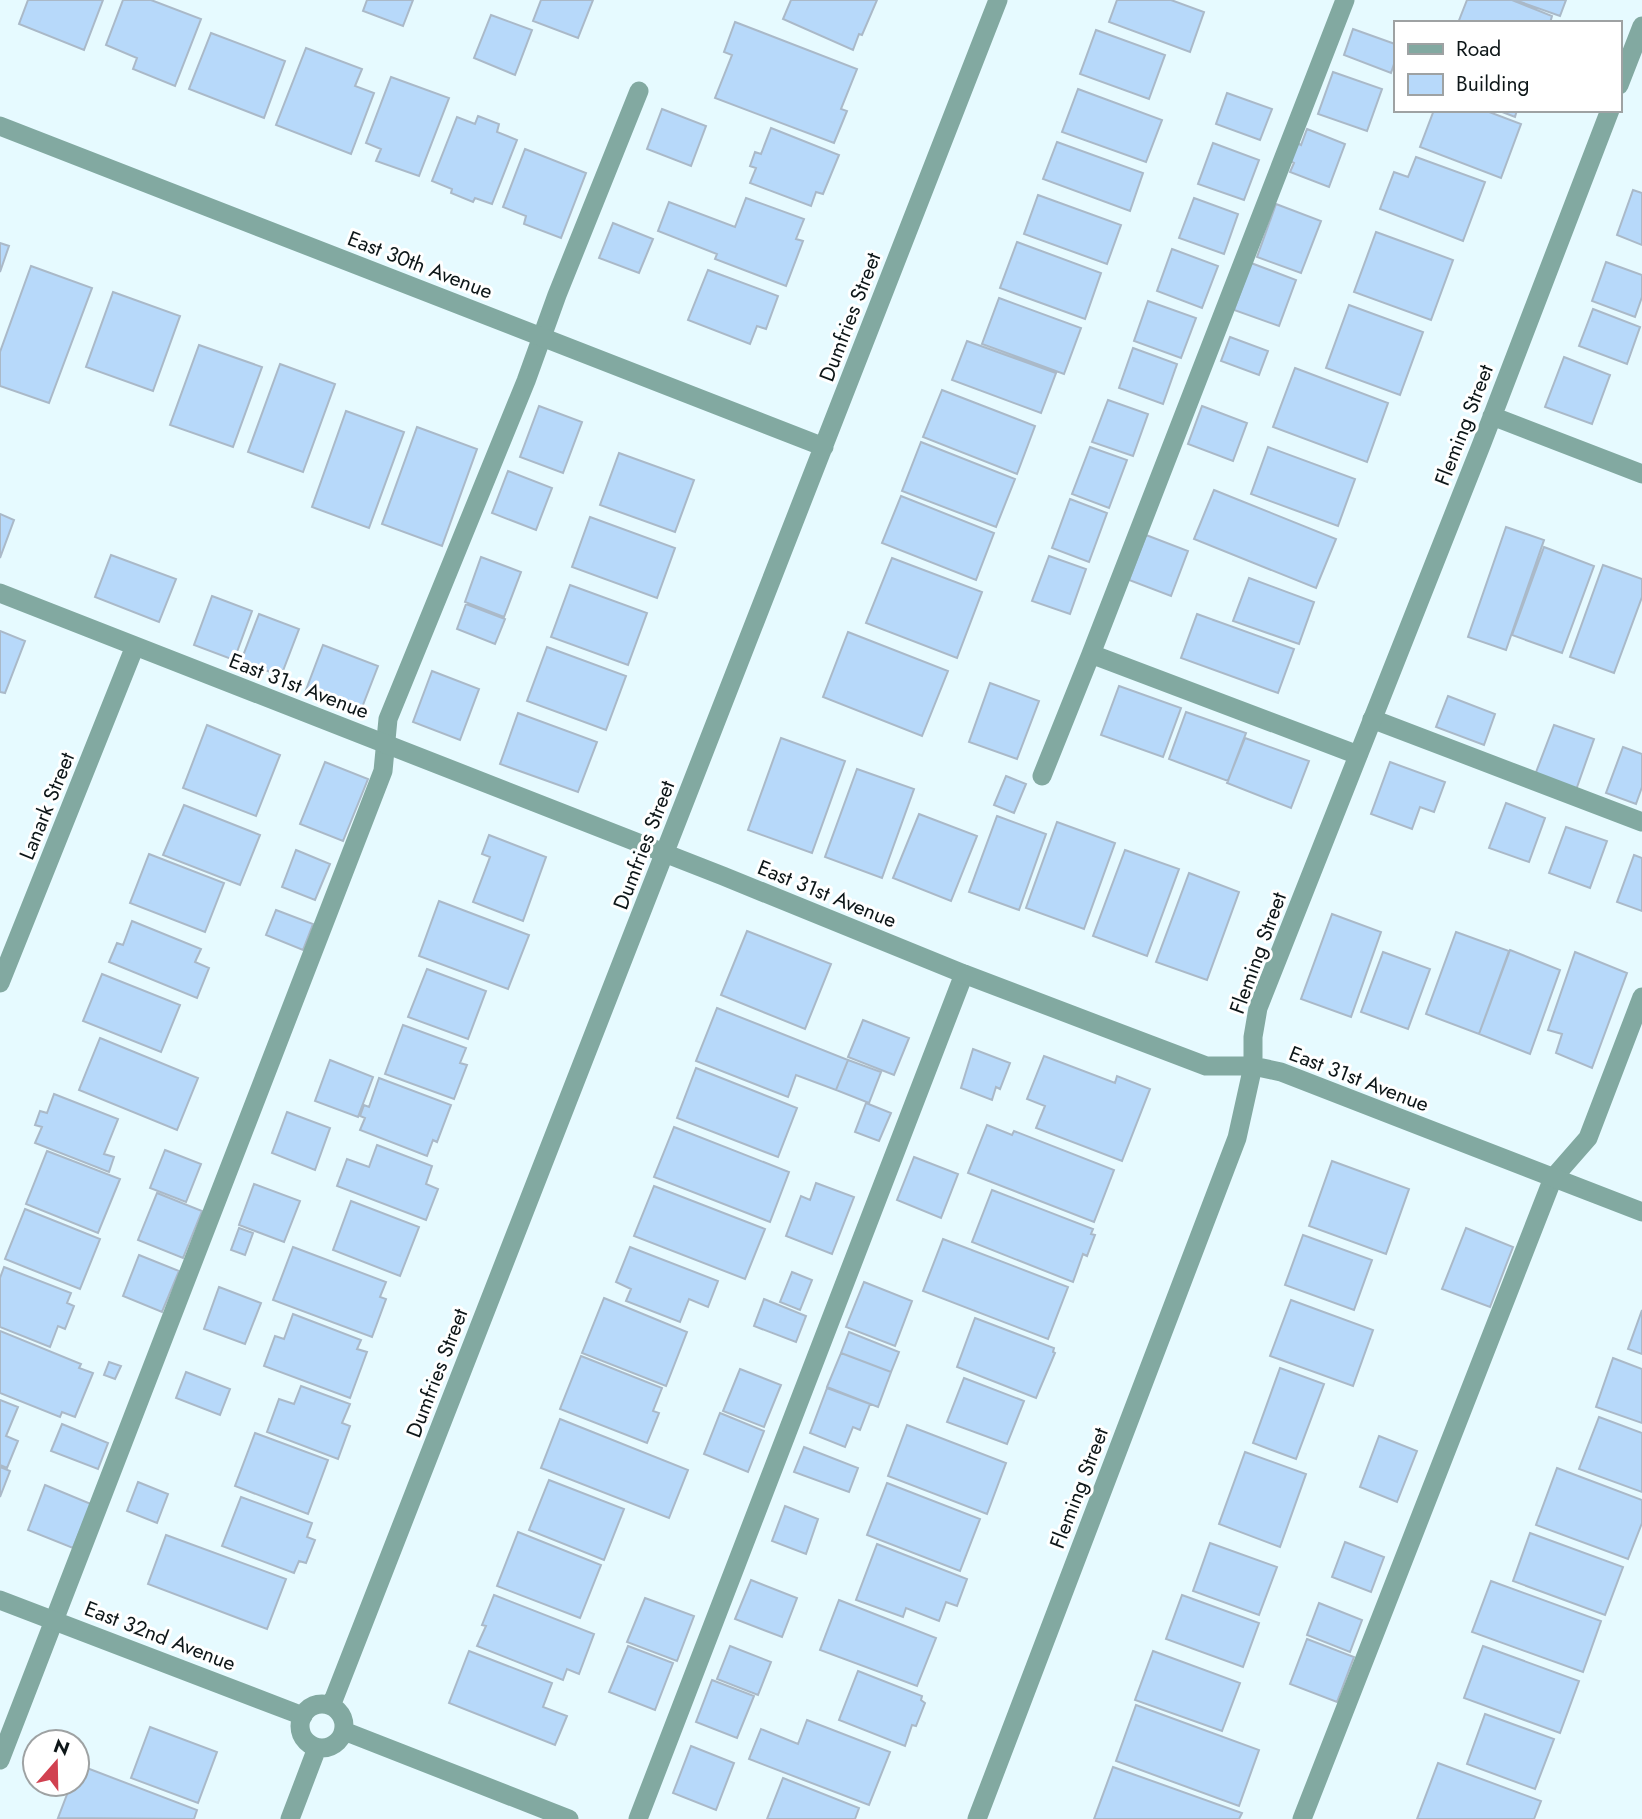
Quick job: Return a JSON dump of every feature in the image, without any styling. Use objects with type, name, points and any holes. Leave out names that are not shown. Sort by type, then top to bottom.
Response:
[{"type":"street","name":"Dumfries Street","points":[[331,1706],[998,0]]},
{"type":"street","points":[[1042,776],[1345,0]]},
{"type":"street","points":[[1621,80],[1642,26]]},
{"type":"street","points":[[0,1760],[383,771],[388,719],[526,381],[541,336],[639,91]]},
{"type":"street","name":"Fleming Street","points":[[977,1819],[1237,1138],[1253,1066],[1253,1037],[1258,1008],[1492,416],[1608,112]]},
{"type":"street","name":"East 30th Avenue","points":[[0,126],[824,446]]},
{"type":"street","points":[[1492,416],[1642,474]]},
{"type":"street","name":"East 31st Avenue","points":[[0,593],[665,853],[964,974],[1206,1066],[1253,1066],[1281,1072],[1642,1212]]},
{"type":"street","name":"Lanark Street","points":[[0,983],[135,646]]},
{"type":"street","points":[[1091,654],[1358,755]]},
{"type":"street","points":[[1373,719],[1642,822]]},
{"type":"street","points":[[638,1819],[964,974]]},
{"type":"street","points":[[1302,1819],[1553,1178],[1588,1138],[1642,997]]},
{"type":"street","name":"East 32nd Avenue","points":[[0,1600],[303,1716]]},
{"type":"street","points":[[318,1704],[331,1706],[342,1717],[344,1731],[337,1743],[330,1747],[317,1748],[305,1741],[302,1735],[300,1728],[303,1716],[307,1710],[318,1704]]},
{"type":"street","points":[[344,1731],[569,1819]]},
{"type":"street","points":[[290,1819],[317,1748]]},
{"type":"building","points":[[28,0],[103,0],[84,50],[19,24]]},
{"type":"building","points":[[123,0],[151,0],[201,19],[175,86],[133,69],[137,58],[106,45]]},
{"type":"building","points":[[367,0],[413,0],[403,26],[363,11]]},
{"type":"building","points":[[541,0],[593,0],[578,38],[533,21]]},
{"type":"building","points":[[791,0],[877,0],[853,50],[783,19]]},
{"type":"building","points":[[1117,0],[1171,0],[1204,12],[1190,52],[1109,22]]},
{"type":"building","points":[[1467,0],[1512,0],[1552,16],[1551,21],[1459,21]]},
{"type":"building","points":[[1515,0],[1566,0],[1560,16]]},
{"type":"building","points":[[491,15],[532,30],[515,75],[474,58]]},
{"type":"building","points":[[735,22],[857,69],[841,109],[847,111],[834,143],[715,98],[732,55],[724,52]]},
{"type":"building","points":[[1353,29],[1394,44],[1391,73],[1344,55]]},
{"type":"building","points":[[1096,30],[1165,55],[1149,99],[1080,74]]},
{"type":"building","points":[[211,33],[285,61],[264,118],[189,89]]},
{"type":"building","points":[[306,48],[362,69],[355,86],[374,93],[351,154],[276,125]]},
{"type":"building","points":[[1333,72],[1382,89],[1367,131],[1318,114]]},
{"type":"building","points":[[391,77],[449,98],[419,176],[376,161],[381,149],[366,143]]},
{"type":"building","points":[[1078,89],[1162,120],[1146,162],[1062,132]]},
{"type":"building","points":[[1227,93],[1272,109],[1260,140],[1216,124]]},
{"type":"building","points":[[662,109],[706,126],[691,166],[647,149]]},
{"type":"building","points":[[1433,112],[1489,112],[1521,124],[1501,178],[1420,147]]},
{"type":"building","points":[[1502,112],[1516,112],[1515,117]]},
{"type":"building","points":[[478,116],[499,124],[497,132],[517,140],[492,204],[475,198],[473,202],[432,181],[457,117],[475,124]]},
{"type":"building","points":[[771,128],[839,155],[823,194],[816,192],[811,206],[750,183],[756,168],[750,166],[755,152],[761,154]]},
{"type":"building","points":[[1307,129],[1345,144],[1329,187],[1290,172],[1294,163],[1288,160],[1295,142],[1301,145]]},
{"type":"building","points":[[1057,142],[1143,173],[1130,211],[1043,179]]},
{"type":"building","points":[[1213,143],[1259,160],[1244,200],[1198,184]]},
{"type":"building","points":[[525,149],[586,173],[561,238],[524,224],[526,216],[503,207]]},
{"type":"building","points":[[1416,157],[1485,182],[1463,241],[1380,209],[1394,172],[1408,177]]},
{"type":"building","points":[[1633,190],[1642,193],[1642,245],[1617,235]]},
{"type":"building","points":[[1038,195],[1121,225],[1107,264],[1024,234]]},
{"type":"building","points":[[746,198],[804,219],[796,239],[803,241],[786,286],[715,259],[717,254],[658,231],[669,202],[735,227]]},
{"type":"building","points":[[1194,198],[1238,214],[1224,254],[1179,238]]},
{"type":"building","points":[[1276,204],[1321,221],[1301,273],[1257,257]]},
{"type":"building","points":[[613,223],[653,239],[639,273],[599,258]]},
{"type":"building","points":[[1376,232],[1453,260],[1431,320],[1354,292]]},
{"type":"building","points":[[1017,242],[1101,273],[1085,319],[1000,288]]},
{"type":"building","points":[[0,243],[9,246],[0,272]]},
{"type":"building","points":[[1172,249],[1218,266],[1202,308],[1157,291]]},
{"type":"building","points":[[1606,262],[1642,275],[1642,297],[1635,317],[1592,301]]},
{"type":"building","points":[[1251,263],[1296,280],[1279,326],[1234,310]]},
{"type":"building","points":[[31,266],[92,288],[49,403],[0,386],[0,352]]},
{"type":"building","points":[[708,270],[778,296],[766,329],[757,326],[750,344],[688,320]]},
{"type":"building","points":[[113,292],[180,316],[153,391],[86,367]]},
{"type":"building","points":[[999,298],[1081,328],[1064,374],[982,344]]},
{"type":"building","points":[[1148,301],[1196,318],[1181,358],[1134,341]]},
{"type":"building","points":[[1349,305],[1423,332],[1400,395],[1326,368]]},
{"type":"building","points":[[1593,309],[1640,327],[1627,364],[1579,346]]},
{"type":"building","points":[[1230,337],[1268,351],[1259,375],[1221,361]]},
{"type":"building","points":[[967,341],[1056,373],[1041,413],[952,380]]},
{"type":"building","points":[[199,345],[262,367],[233,447],[170,425]]},
{"type":"building","points":[[1133,348],[1177,364],[1163,404],[1119,388]]},
{"type":"building","points":[[1564,357],[1610,375],[1592,424],[1545,407]]},
{"type":"building","points":[[280,364],[335,384],[303,472],[248,452]]},
{"type":"building","points":[[1295,368],[1388,403],[1367,462],[1273,427]]},
{"type":"building","points":[[942,390],[1035,426],[1017,474],[923,437]]},
{"type":"building","points":[[1108,400],[1148,414],[1133,456],[1092,442]]},
{"type":"building","points":[[539,406],[582,422],[563,473],[520,457]]},
{"type":"building","points":[[1202,406],[1247,423],[1233,461],[1188,444]]},
{"type":"building","points":[[346,411],[404,432],[369,528],[312,507]]},
{"type":"building","points":[[417,427],[477,449],[442,546],[382,524]]},
{"type":"building","points":[[921,442],[1015,479],[996,527],[902,491]]},
{"type":"building","points":[[1090,447],[1127,460],[1109,508],[1072,494]]},
{"type":"building","points":[[1268,447],[1355,479],[1338,526],[1251,494]]},
{"type":"building","points":[[619,453],[694,480],[675,532],[600,505]]},
{"type":"building","points":[[508,471],[552,488],[536,530],[492,513]]},
{"type":"building","points":[[1214,490],[1336,539],[1316,588],[1194,539]]},
{"type":"building","points":[[901,496],[994,533],[976,580],[882,543]]},
{"type":"building","points":[[1070,499],[1107,513],[1089,562],[1052,548]]},
{"type":"building","points":[[0,514],[14,520],[0,558]]},
{"type":"building","points":[[590,517],[675,548],[657,598],[572,567]]},
{"type":"building","points":[[1506,527],[1544,540],[1506,650],[1468,637]]},
{"type":"building","points":[[1146,535],[1188,551],[1171,596],[1129,580]]},
{"type":"building","points":[[1544,547],[1594,566],[1562,653],[1512,635]]},
{"type":"building","points":[[111,555],[176,579],[159,622],[95,597]]},
{"type":"building","points":[[1049,556],[1086,569],[1070,614],[1032,601]]},
{"type":"building","points":[[481,557],[521,572],[504,617],[465,602]]},
{"type":"building","points":[[892,558],[982,592],[957,658],[866,623]]},
{"type":"building","points":[[1603,565],[1642,579],[1642,597],[1614,673],[1570,657]]},
{"type":"building","points":[[1249,578],[1314,602],[1299,644],[1233,621]]},
{"type":"building","points":[[570,585],[647,613],[628,665],[551,637]]},
{"type":"building","points":[[212,596],[252,611],[234,660],[194,645]]},
{"type":"building","points":[[466,604],[505,619],[495,644],[457,629]]},
{"type":"building","points":[[259,614],[299,629],[281,676],[241,661]]},
{"type":"building","points":[[1197,614],[1294,649],[1278,693],[1181,658]]},
{"type":"building","points":[[0,631],[25,641],[5,693],[0,692]]},
{"type":"building","points":[[848,632],[948,671],[922,736],[823,697]]},
{"type":"building","points":[[323,645],[378,666],[361,710],[306,690]]},
{"type":"building","points":[[547,647],[626,676],[606,730],[527,701]]},
{"type":"building","points":[[432,671],[479,689],[460,740],[413,722]]},
{"type":"building","points":[[990,683],[1039,701],[1017,759],[969,742]]},
{"type":"building","points":[[1119,686],[1181,708],[1163,757],[1101,735]]},
{"type":"building","points":[[1448,696],[1495,714],[1484,745],[1436,727]]},
{"type":"building","points":[[1186,712],[1246,733],[1228,781],[1169,759]]},
{"type":"building","points":[[518,713],[597,742],[578,792],[500,764]]},
{"type":"building","points":[[207,725],[280,755],[256,816],[183,788]]},
{"type":"building","points":[[1554,725],[1594,739],[1576,790],[1535,775]]},
{"type":"building","points":[[781,738],[845,761],[812,853],[748,830]]},
{"type":"building","points":[[1245,738],[1309,761],[1291,808],[1227,783]]},
{"type":"building","points":[[1623,747],[1642,754],[1642,787],[1636,804],[1606,793]]},
{"type":"building","points":[[325,762],[368,779],[343,841],[300,824]]},
{"type":"building","points":[[1390,762],[1445,782],[1434,812],[1420,807],[1412,829],[1371,814]]},
{"type":"building","points":[[857,769],[914,789],[882,878],[825,857]]},
{"type":"building","points":[[1006,776],[1026,784],[1014,813],[994,805]]},
{"type":"building","points":[[1506,803],[1545,818],[1529,862],[1489,848]]},
{"type":"building","points":[[184,805],[260,835],[240,885],[163,855]]},
{"type":"building","points":[[919,814],[977,836],[951,901],[893,878]]},
{"type":"building","points":[[997,816],[1046,834],[1019,910],[969,892]]},
{"type":"building","points":[[1057,822],[1115,843],[1084,929],[1026,908]]},
{"type":"building","points":[[1566,827],[1607,841],[1590,888],[1549,873]]},
{"type":"building","points":[[489,835],[546,857],[523,921],[473,902],[490,857],[482,854]]},
{"type":"building","points":[[296,850],[330,864],[315,900],[282,887]]},
{"type":"building","points":[[1125,850],[1179,869],[1147,956],[1093,936]]},
{"type":"building","points":[[149,854],[224,883],[205,932],[130,903]]},
{"type":"building","points":[[1634,855],[1642,858],[1642,911],[1617,902]]},
{"type":"building","points":[[1189,873],[1239,892],[1207,980],[1156,962]]},
{"type":"building","points":[[439,901],[529,935],[508,989],[419,956]]},
{"type":"building","points":[[276,910],[313,924],[303,950],[266,935]]},
{"type":"building","points":[[1332,914],[1381,932],[1351,1017],[1301,999]]},
{"type":"building","points":[[132,921],[201,949],[195,962],[209,968],[197,998],[109,962],[117,943],[123,945]]},
{"type":"building","points":[[747,931],[831,964],[805,1029],[721,995]]},
{"type":"building","points":[[1456,932],[1509,951],[1479,1034],[1426,1014]]},
{"type":"building","points":[[1510,950],[1560,970],[1530,1054],[1479,1034]]},
{"type":"building","points":[[1383,952],[1430,969],[1408,1029],[1361,1012]]},
{"type":"building","points":[[1575,952],[1627,973],[1592,1068],[1556,1053],[1562,1034],[1548,1030]]},
{"type":"building","points":[[427,969],[486,991],[468,1039],[408,1017]]},
{"type":"building","points":[[102,974],[180,1005],[161,1052],[83,1021]]},
{"type":"building","points":[[717,1008],[848,1060],[836,1090],[796,1075],[788,1097],[696,1061]]},
{"type":"building","points":[[863,1020],[909,1038],[894,1075],[848,1057]]},
{"type":"building","points":[[403,1025],[466,1048],[460,1063],[467,1065],[454,1099],[385,1074]]},
{"type":"building","points":[[100,1038],[198,1078],[177,1130],[79,1090]]},
{"type":"building","points":[[973,1049],[1010,1063],[1000,1089],[996,1087],[992,1100],[961,1088]]},
{"type":"building","points":[[1044,1056],[1115,1083],[1117,1076],[1150,1089],[1122,1161],[1036,1128],[1045,1106],[1027,1099]]},
{"type":"building","points":[[330,1060],[373,1077],[358,1117],[315,1101]]},
{"type":"building","points":[[848,1060],[881,1072],[869,1103],[836,1090]]},
{"type":"building","points":[[696,1068],[797,1108],[778,1157],[677,1118]]},
{"type":"building","points":[[379,1078],[451,1105],[437,1142],[433,1140],[427,1156],[360,1130],[365,1118],[360,1116],[364,1105],[369,1107]]},
{"type":"building","points":[[54,1094],[118,1119],[104,1154],[114,1157],[109,1172],[35,1143],[42,1127],[35,1125],[40,1111],[47,1113]]},
{"type":"building","points":[[866,1103],[891,1113],[879,1141],[855,1132]]},
{"type":"building","points":[[287,1112],[330,1128],[315,1170],[272,1153]]},
{"type":"building","points":[[987,1125],[1012,1135],[1014,1131],[1114,1170],[1094,1222],[968,1173]]},
{"type":"building","points":[[674,1127],[789,1172],[770,1222],[654,1177]]},
{"type":"building","points":[[377,1145],[432,1166],[426,1184],[438,1189],[426,1220],[337,1186],[347,1159],[369,1167]]},
{"type":"building","points":[[165,1150],[201,1164],[186,1202],[150,1188]]},
{"type":"building","points":[[47,1151],[120,1179],[98,1233],[26,1204]]},
{"type":"building","points":[[914,1157],[958,1174],[941,1218],[897,1200]]},
{"type":"building","points":[[1332,1161],[1409,1189],[1386,1254],[1309,1226]]},
{"type":"building","points":[[816,1183],[854,1197],[832,1254],[786,1236],[801,1196],[810,1200]]},
{"type":"building","points":[[254,1184],[300,1201],[284,1242],[239,1225]]},
{"type":"building","points":[[654,1186],[765,1229],[745,1279],[634,1236]]},
{"type":"building","points":[[992,1190],[1093,1229],[1091,1234],[1095,1235],[1087,1256],[1083,1254],[1073,1282],[972,1242]]},
{"type":"building","points":[[157,1193],[202,1211],[183,1258],[138,1240]]},
{"type":"building","points":[[351,1201],[419,1227],[400,1276],[333,1250]]},
{"type":"building","points":[[25,1209],[100,1239],[80,1289],[5,1259]]},
{"type":"building","points":[[239,1228],[253,1233],[245,1255],[231,1250]]},
{"type":"building","points":[[1466,1228],[1513,1247],[1490,1307],[1442,1289]]},
{"type":"building","points":[[1303,1235],[1372,1260],[1354,1310],[1285,1285]]},
{"type":"building","points":[[943,1239],[1068,1287],[1048,1339],[923,1291]]},
{"type":"building","points":[[293,1247],[386,1282],[380,1297],[386,1299],[372,1337],[273,1300]]},
{"type":"building","points":[[630,1247],[718,1281],[708,1307],[689,1299],[680,1322],[626,1301],[631,1289],[616,1282]]},
{"type":"building","points":[[139,1255],[179,1271],[162,1312],[123,1296]]},
{"type":"building","points":[[4,1267],[71,1293],[67,1303],[74,1306],[65,1329],[58,1326],[50,1347],[0,1327],[0,1278]]},
{"type":"building","points":[[792,1272],[812,1280],[800,1310],[780,1302]]},
{"type":"building","points":[[864,1282],[912,1301],[895,1346],[846,1327]]},
{"type":"building","points":[[219,1287],[261,1303],[245,1344],[204,1329]]},
{"type":"building","points":[[604,1298],[687,1332],[666,1386],[582,1353]]},
{"type":"building","points":[[764,1299],[806,1316],[796,1342],[754,1326]]},
{"type":"building","points":[[1291,1300],[1373,1330],[1353,1386],[1270,1356]]},
{"type":"building","points":[[1642,1310],[1642,1354],[1628,1349]]},
{"type":"building","points":[[293,1314],[361,1340],[357,1349],[367,1352],[350,1398],[264,1366],[275,1336],[284,1339]]},
{"type":"building","points":[[975,1318],[1054,1348],[1055,1353],[1036,1398],[957,1367]]},
{"type":"building","points":[[0,1331],[81,1364],[79,1368],[93,1373],[75,1417],[62,1412],[60,1417],[0,1393]]},
{"type":"building","points":[[849,1332],[899,1352],[891,1372],[841,1353]]},
{"type":"building","points":[[841,1353],[891,1372],[878,1407],[827,1387]]},
{"type":"building","points":[[581,1356],[662,1388],[653,1411],[659,1413],[647,1443],[560,1409]]},
{"type":"building","points":[[1613,1358],[1642,1369],[1642,1423],[1596,1407]]},
{"type":"building","points":[[109,1362],[121,1366],[115,1379],[104,1375]]},
{"type":"building","points":[[1280,1368],[1324,1384],[1296,1459],[1253,1443]]},
{"type":"building","points":[[740,1369],[781,1385],[764,1427],[723,1411]]},
{"type":"building","points":[[186,1372],[230,1389],[220,1415],[176,1398]]},
{"type":"building","points":[[964,1378],[1024,1401],[1007,1444],[947,1422]]},
{"type":"building","points":[[301,1386],[350,1404],[342,1423],[350,1426],[338,1459],[267,1432],[279,1399],[294,1404]]},
{"type":"building","points":[[827,1388],[870,1404],[860,1430],[853,1427],[845,1447],[810,1433]]},
{"type":"building","points":[[0,1400],[18,1407],[6,1436],[18,1441],[7,1468],[0,1465]]},
{"type":"building","points":[[720,1413],[764,1431],[748,1472],[704,1454]]},
{"type":"building","points":[[1599,1417],[1642,1433],[1642,1492],[1579,1469]]},
{"type":"building","points":[[560,1419],[688,1470],[669,1518],[541,1468]]},
{"type":"building","points":[[62,1424],[108,1443],[98,1469],[51,1451]]},
{"type":"building","points":[[907,1425],[1006,1463],[987,1514],[888,1476]]},
{"type":"building","points":[[255,1433],[328,1460],[308,1514],[235,1486]]},
{"type":"building","points":[[1379,1436],[1417,1451],[1397,1502],[1360,1487]]},
{"type":"building","points":[[804,1447],[858,1468],[849,1492],[794,1472]]},
{"type":"building","points":[[1245,1452],[1306,1474],[1280,1547],[1219,1524]]},
{"type":"building","points":[[0,1467],[10,1471],[0,1497]]},
{"type":"building","points":[[1557,1468],[1642,1500],[1642,1523],[1628,1559],[1536,1525]]},
{"type":"building","points":[[549,1480],[624,1509],[604,1560],[529,1530]]},
{"type":"building","points":[[138,1482],[168,1494],[157,1523],[127,1511]]},
{"type":"building","points":[[887,1483],[980,1519],[960,1571],[867,1535]]},
{"type":"building","points":[[45,1485],[91,1504],[73,1548],[28,1530]]},
{"type":"building","points":[[241,1497],[312,1523],[307,1537],[315,1540],[306,1563],[299,1561],[294,1573],[222,1546]]},
{"type":"building","points":[[785,1506],[818,1519],[806,1554],[772,1541]]},
{"type":"building","points":[[518,1532],[601,1565],[580,1618],[497,1586]]},
{"type":"building","points":[[1530,1533],[1623,1567],[1605,1615],[1513,1581]]},
{"type":"building","points":[[166,1535],[286,1579],[267,1629],[148,1584]]},
{"type":"building","points":[[1345,1542],[1384,1557],[1371,1592],[1332,1577]]},
{"type":"building","points":[[1210,1543],[1277,1567],[1259,1615],[1193,1591]]},
{"type":"building","points":[[877,1544],[967,1579],[957,1606],[946,1602],[939,1621],[906,1608],[903,1617],[856,1600]]},
{"type":"building","points":[[751,1580],[797,1598],[782,1637],[735,1619]]},
{"type":"building","points":[[1491,1581],[1601,1621],[1583,1672],[1472,1632]]},
{"type":"building","points":[[494,1595],[594,1634],[579,1674],[567,1669],[563,1680],[477,1646],[486,1626],[482,1625]]},
{"type":"building","points":[[1182,1595],[1259,1623],[1243,1667],[1166,1639]]},
{"type":"building","points":[[645,1598],[694,1616],[677,1661],[627,1642]]},
{"type":"building","points":[[839,1600],[936,1638],[917,1686],[820,1650]]},
{"type":"building","points":[[1319,1603],[1362,1620],[1350,1652],[1307,1635]]},
{"type":"building","points":[[1307,1639],[1354,1657],[1337,1702],[1290,1684]]},
{"type":"building","points":[[628,1646],[673,1663],[655,1710],[609,1692]]},
{"type":"building","points":[[730,1646],[771,1662],[758,1695],[717,1679]]},
{"type":"building","points":[[1483,1646],[1579,1681],[1560,1733],[1464,1698]]},
{"type":"building","points":[[469,1651],[552,1683],[543,1707],[567,1716],[555,1745],[449,1703]]},
{"type":"building","points":[[1153,1651],[1240,1683],[1222,1731],[1135,1700]]},
{"type":"building","points":[[858,1671],[922,1696],[921,1700],[925,1703],[916,1726],[912,1725],[905,1746],[839,1720]]},
{"type":"building","points":[[712,1680],[754,1696],[737,1738],[696,1722]]},
{"type":"building","points":[[1136,1705],[1259,1750],[1239,1806],[1116,1761]]},
{"type":"building","points":[[1485,1714],[1554,1739],[1535,1789],[1467,1764]]},
{"type":"building","points":[[807,1720],[890,1752],[869,1805],[749,1759],[761,1729],[798,1744]]},
{"type":"building","points":[[150,1727],[217,1752],[198,1803],[131,1778]]},
{"type":"building","points":[[691,1746],[734,1763],[716,1810],[673,1793]]},
{"type":"building","points":[[1438,1763],[1541,1801],[1534,1819],[1417,1819]]},
{"type":"building","points":[[1113,1767],[1242,1813],[1239,1819],[1094,1819]]},
{"type":"building","points":[[91,1770],[197,1810],[194,1819],[58,1818],[66,1798],[91,1798]]},
{"type":"building","points":[[783,1778],[859,1808],[855,1819],[767,1819]]}]
